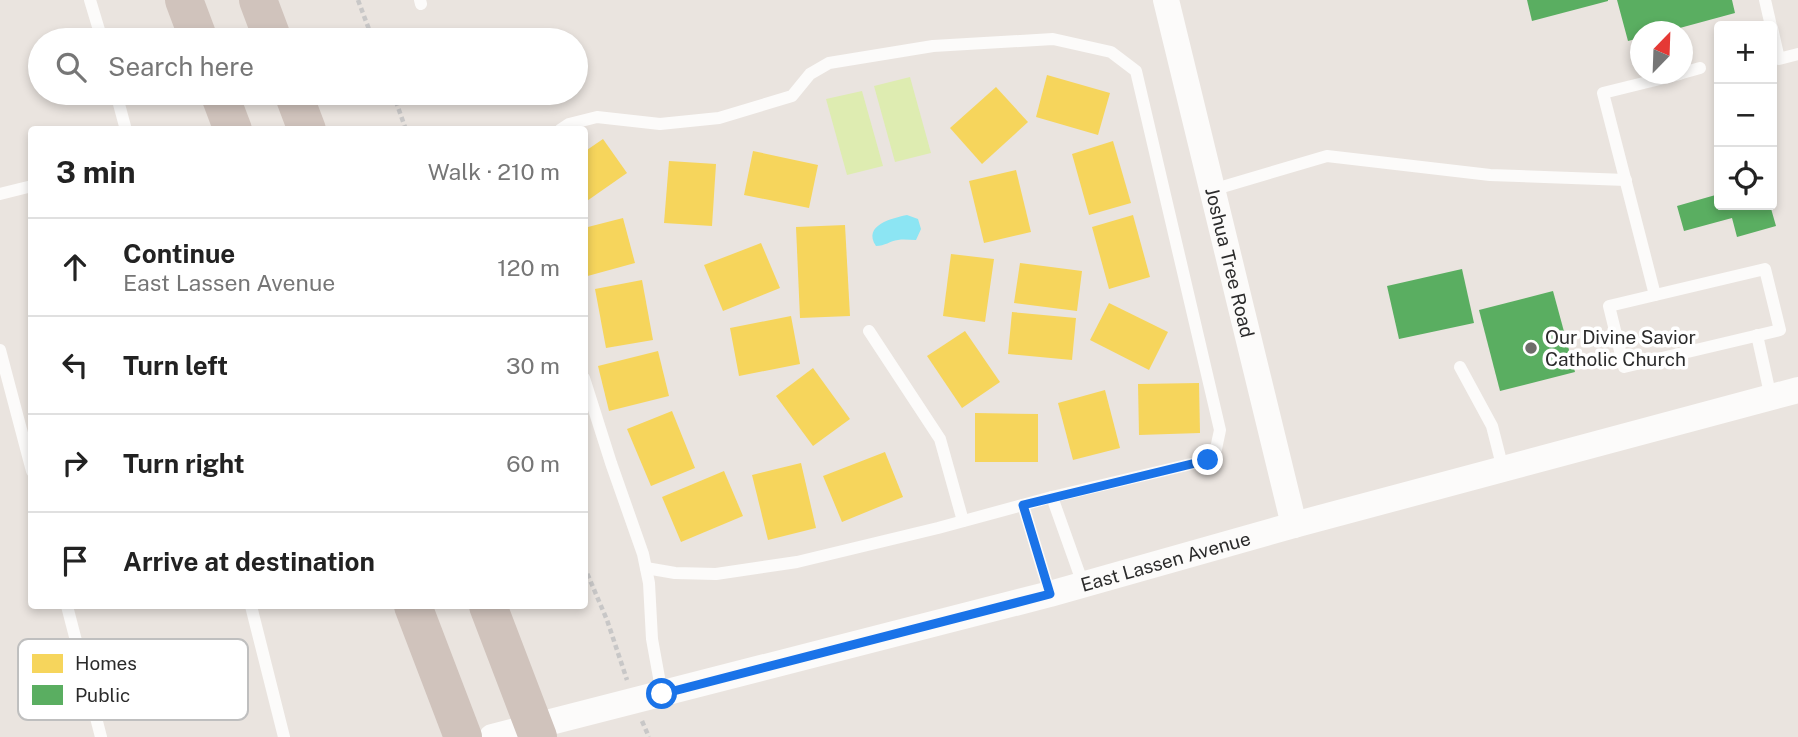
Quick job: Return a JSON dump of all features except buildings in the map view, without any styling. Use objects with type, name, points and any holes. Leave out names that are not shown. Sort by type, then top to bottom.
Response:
[{"type":"highway","points":[[184,0],[194,28]]},
{"type":"highway","points":[[258,0],[268,28]]},
{"type":"highway","points":[[224,105],[231,126]]},
{"type":"highway","points":[[298,105],[305,126]]},
{"type":"highway","points":[[414,609],[463,737]]},
{"type":"highway","points":[[489,609],[538,737]]},
{"type":"street","name":"Joshua Tree Road","points":[[1166,0],[1294,525]]},
{"type":"street","name":"East Lassen Avenue","points":[[492,737],[1050,594],[1294,525],[1798,390]]},
{"type":"lane","points":[[90,0],[98,28]]},
{"type":"lane","points":[[1765,0],[1770,21]]},
{"type":"lane","points":[[566,126],[597,117],[660,124],[719,118],[792,96],[810,74],[829,63],[933,46],[1052,39],[1111,52],[1136,71],[1220,430],[1216,449],[1208,460],[797,562],[716,575],[646,568]]},
{"type":"lane","points":[[1777,50],[1779,59],[1798,54]]},
{"type":"lane","points":[[1693,70],[1700,68]]},
{"type":"lane","points":[[1638,84],[1603,93],[1655,295]]},
{"type":"lane","points":[[120,105],[125,126]]},
{"type":"lane","points":[[1212,190],[1328,156],[1490,175],[1626,180]]},
{"type":"lane","points":[[0,194],[28,187]]},
{"type":"lane","points":[[1765,269],[1780,330],[1757,335],[1624,367],[1609,306],[1765,269]]},
{"type":"lane","points":[[869,331],[940,439],[963,521]]},
{"type":"lane","points":[[1757,335],[1771,398]]},
{"type":"lane","points":[[0,349],[28,456]]},
{"type":"lane","points":[[1460,367],[1492,426],[1503,469]]},
{"type":"lane","points":[[588,391],[643,554],[649,583],[652,639],[662,694]]},
{"type":"lane","points":[[1052,497],[1083,584]]},
{"type":"lane","points":[[1023,505],[1050,594]]},
{"type":"lane","points":[[68,609],[76,639]]},
{"type":"lane","points":[[252,609],[284,737]]},
{"type":"lane","points":[[97,720],[101,737]]},
{"type":"path","points":[[358,0],[368,28]]},
{"type":"path","points":[[397,105],[405,126]]},
{"type":"path","points":[[588,575],[607,620],[633,700]]},
{"type":"green space","points":[[910,77],[931,153],[895,162],[874,86]]},
{"type":"green space","points":[[862,91],[883,166],[847,175],[826,99]]},
{"type":"water","points":[[907,215],[918,219],[921,229],[916,240],[898,240],[876,246],[873,233],[876,228],[887,221]]},
{"type":"place","name":"Our Divine Savior Catholic Church","points":[[1531,348]]},
{"type":"route","points":[[662,694],[1050,594],[1023,505],[1208,460]]}]
